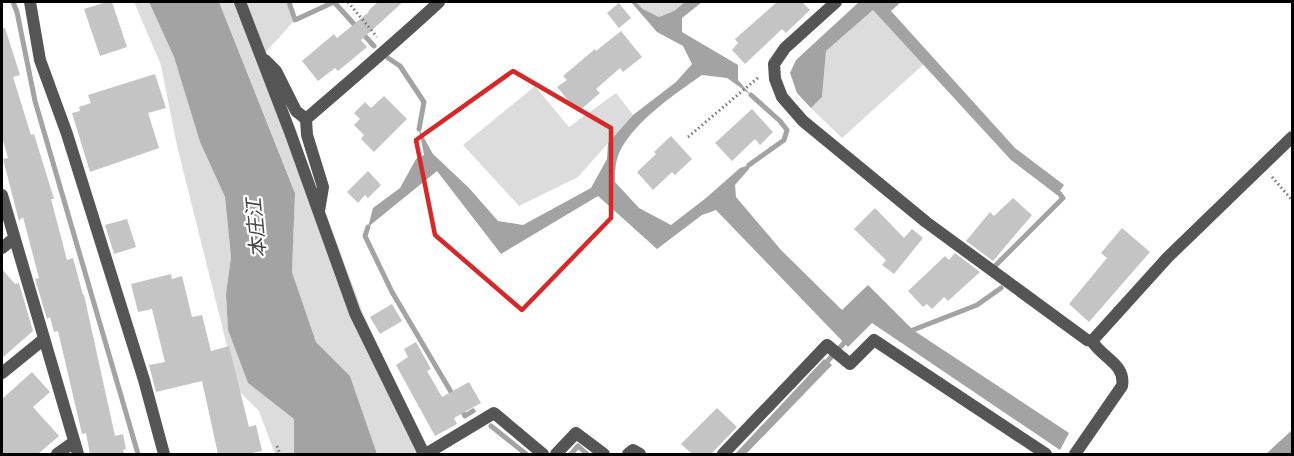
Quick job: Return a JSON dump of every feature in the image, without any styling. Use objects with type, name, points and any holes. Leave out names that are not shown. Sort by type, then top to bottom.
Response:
[{"type":"street","points":[[30,2],[40,60],[67,134],[141,368],[164,454]]},
{"type":"street","points":[[240,2],[356,313],[425,454],[494,413],[543,454]]},
{"type":"street","points":[[306,119],[439,2]]},
{"type":"street","points":[[836,2],[785,48],[774,64],[775,79],[782,97],[803,121],[926,222],[1092,341],[1096,348],[1119,368],[1123,377],[1122,386],[1075,454]]},
{"type":"street","points":[[261,57],[276,71],[296,111],[306,119],[307,135],[323,187],[319,213]]},
{"type":"street","points":[[1092,341],[1168,257],[1293,137]]},
{"type":"street","points":[[2,195],[78,454]]},
{"type":"street","points":[[2,248],[14,239]]},
{"type":"street","points":[[2,374],[44,339]]},
{"type":"street","points":[[723,454],[827,345],[850,364],[874,340],[1046,454]]},
{"type":"street","points":[[556,454],[576,433],[604,454]]},
{"type":"street","points":[[57,454],[74,442]]},
{"type":"street","points":[[628,454],[633,450],[640,454]]},
{"type":"path","points":[[348,2],[388,49]]},
{"type":"path","points":[[688,137],[749,86]]},
{"type":"path","points":[[1272,177],[1293,200]]},
{"type":"path","points":[[277,446],[280,454]]},
{"type":"highlighted area","points":[[513,71],[611,128],[611,218],[522,310],[435,235],[416,140]]},
{"type":"shaded area","points":[[134,2],[149,2],[174,57],[200,142],[225,197],[231,257],[226,294],[228,330],[248,383],[294,419],[294,454],[275,454],[259,411],[238,390],[177,146],[161,65]]},
{"type":"shaded area","points":[[219,2],[287,2],[293,22],[266,52],[363,313],[428,454],[377,454],[350,376],[316,342],[292,272],[295,192]]},
{"type":"shaded area","points":[[636,2],[685,2],[674,11],[659,17],[643,9]]},
{"type":"shaded area","points":[[873,10],[924,64],[842,138],[811,108],[822,97],[826,51]]},
{"type":"shaded area","points":[[535,86],[569,127],[616,93],[633,115],[578,177],[519,206],[463,145]]},
{"type":"water","name":"本庄江","points":[[149,2],[219,2],[295,193],[292,272],[316,342],[350,376],[377,454],[294,454],[294,419],[248,383],[228,330],[226,294],[231,257],[225,197],[200,142],[174,57]]},
{"type":"water","points":[[631,2],[636,2],[643,9],[659,17],[674,11],[685,2],[702,2],[682,18],[682,32],[738,65],[738,80],[751,95],[727,78],[702,75],[666,101],[641,123],[622,147],[616,162],[615,176],[615,182],[639,208],[671,225],[740,168],[749,165],[749,169],[735,185],[736,197],[781,250],[842,310],[868,285],[913,330],[1069,433],[1060,450],[872,323],[848,347],[716,210],[702,215],[657,249],[598,196],[501,254],[437,171],[368,227],[373,208],[400,188],[416,159],[424,155],[419,129],[433,154],[469,188],[498,221],[523,225],[591,188],[607,159],[608,143],[633,115],[676,82],[692,64],[683,46],[657,32]]},
{"type":"water","points":[[859,2],[901,2],[891,11],[1015,148],[1064,185],[1057,195],[1011,160],[873,10],[826,51],[822,97],[811,108],[797,93],[790,73],[796,60]]},
{"type":"water","points":[[824,359],[832,365],[746,454],[735,454]]},
{"type":"water","points":[[1292,430],[1292,454],[1266,454]]},
{"type":"building","points":[[112,2],[127,47],[100,56],[84,9]]},
{"type":"building","points":[[378,2],[403,2],[361,40],[367,47],[338,71],[335,68],[318,81],[302,61],[334,34],[337,38]]},
{"type":"building","points":[[777,2],[802,2],[810,10],[786,33],[782,29],[745,64],[732,50],[738,43],[735,39]]},
{"type":"building","points":[[619,3],[631,18],[619,28],[607,13]]},
{"type":"building","points":[[2,28],[5,28],[20,75],[13,77],[54,199],[51,199],[67,260],[73,258],[84,295],[115,436],[123,434],[126,449],[123,450],[124,454],[90,454],[86,433],[82,434],[58,331],[54,332],[50,317],[47,319],[35,279],[39,278],[23,217],[19,221],[3,159],[8,158],[2,137]]},
{"type":"building","points":[[621,31],[642,57],[623,72],[620,68],[596,89],[600,93],[578,112],[557,87],[567,80],[563,76]]},
{"type":"building","points":[[155,74],[166,108],[148,113],[159,148],[90,172],[72,113],[80,111],[79,107],[91,103],[88,95]]},
{"type":"building","points":[[384,96],[407,119],[374,152],[361,139],[364,135],[354,125],[360,119],[354,113],[365,102],[371,108]]},
{"type":"building","points":[[752,109],[773,132],[760,145],[755,139],[732,161],[715,143]]},
{"type":"building","points":[[671,136],[692,159],[675,175],[672,172],[653,190],[637,172]]},
{"type":"building","points":[[368,171],[381,185],[368,198],[365,195],[358,203],[347,192]]},
{"type":"building","points":[[1013,198],[1032,215],[993,261],[966,241],[990,212],[994,216]]},
{"type":"building","points":[[875,208],[904,238],[912,229],[923,238],[894,274],[882,265],[886,260],[854,229]]},
{"type":"building","points":[[127,219],[136,247],[114,254],[105,225]]},
{"type":"building","points":[[1122,228],[1150,252],[1089,322],[1069,304],[1107,258],[1101,253]]},
{"type":"building","points":[[955,253],[980,272],[948,301],[944,297],[932,309],[927,304],[923,307],[908,291],[945,256],[949,260]]},
{"type":"building","points":[[2,269],[15,284],[19,283],[33,331],[2,358]]},
{"type":"building","points":[[171,274],[172,279],[182,276],[192,317],[202,315],[211,351],[229,346],[249,427],[256,425],[262,451],[246,454],[218,454],[202,381],[156,392],[149,365],[165,362],[152,309],[138,312],[131,284]]},
{"type":"building","points":[[392,304],[402,321],[380,334],[370,317]]},
{"type":"building","points":[[416,342],[431,369],[427,371],[442,397],[469,382],[481,403],[454,418],[457,424],[435,436],[396,365],[408,357],[404,349]]},
{"type":"building","points":[[32,372],[50,392],[33,407],[59,436],[38,454],[2,454],[2,399]]},
{"type":"building","points":[[717,408],[737,427],[711,454],[692,454],[681,444]]},
{"type":"waterway","points":[[13,2],[35,101],[138,454]]},
{"type":"waterway","points":[[289,2],[295,20],[334,2],[374,46]]},
{"type":"waterway","points":[[388,58],[400,66],[424,102],[419,129]]},
{"type":"waterway","points":[[749,165],[784,140],[787,130],[751,95]]},
{"type":"waterway","points":[[996,265],[1063,198],[1054,187]]},
{"type":"waterway","points":[[368,227],[365,236],[392,292],[454,397]]},
{"type":"waterway","points":[[913,330],[977,305],[1001,288]]},
{"type":"waterway","points":[[823,366],[844,343]]},
{"type":"waterway","points":[[460,407],[465,416],[473,411]]},
{"type":"waterway","points":[[491,426],[526,454]]},
{"type":"waterway","points":[[571,454],[578,446],[587,454]]}]
